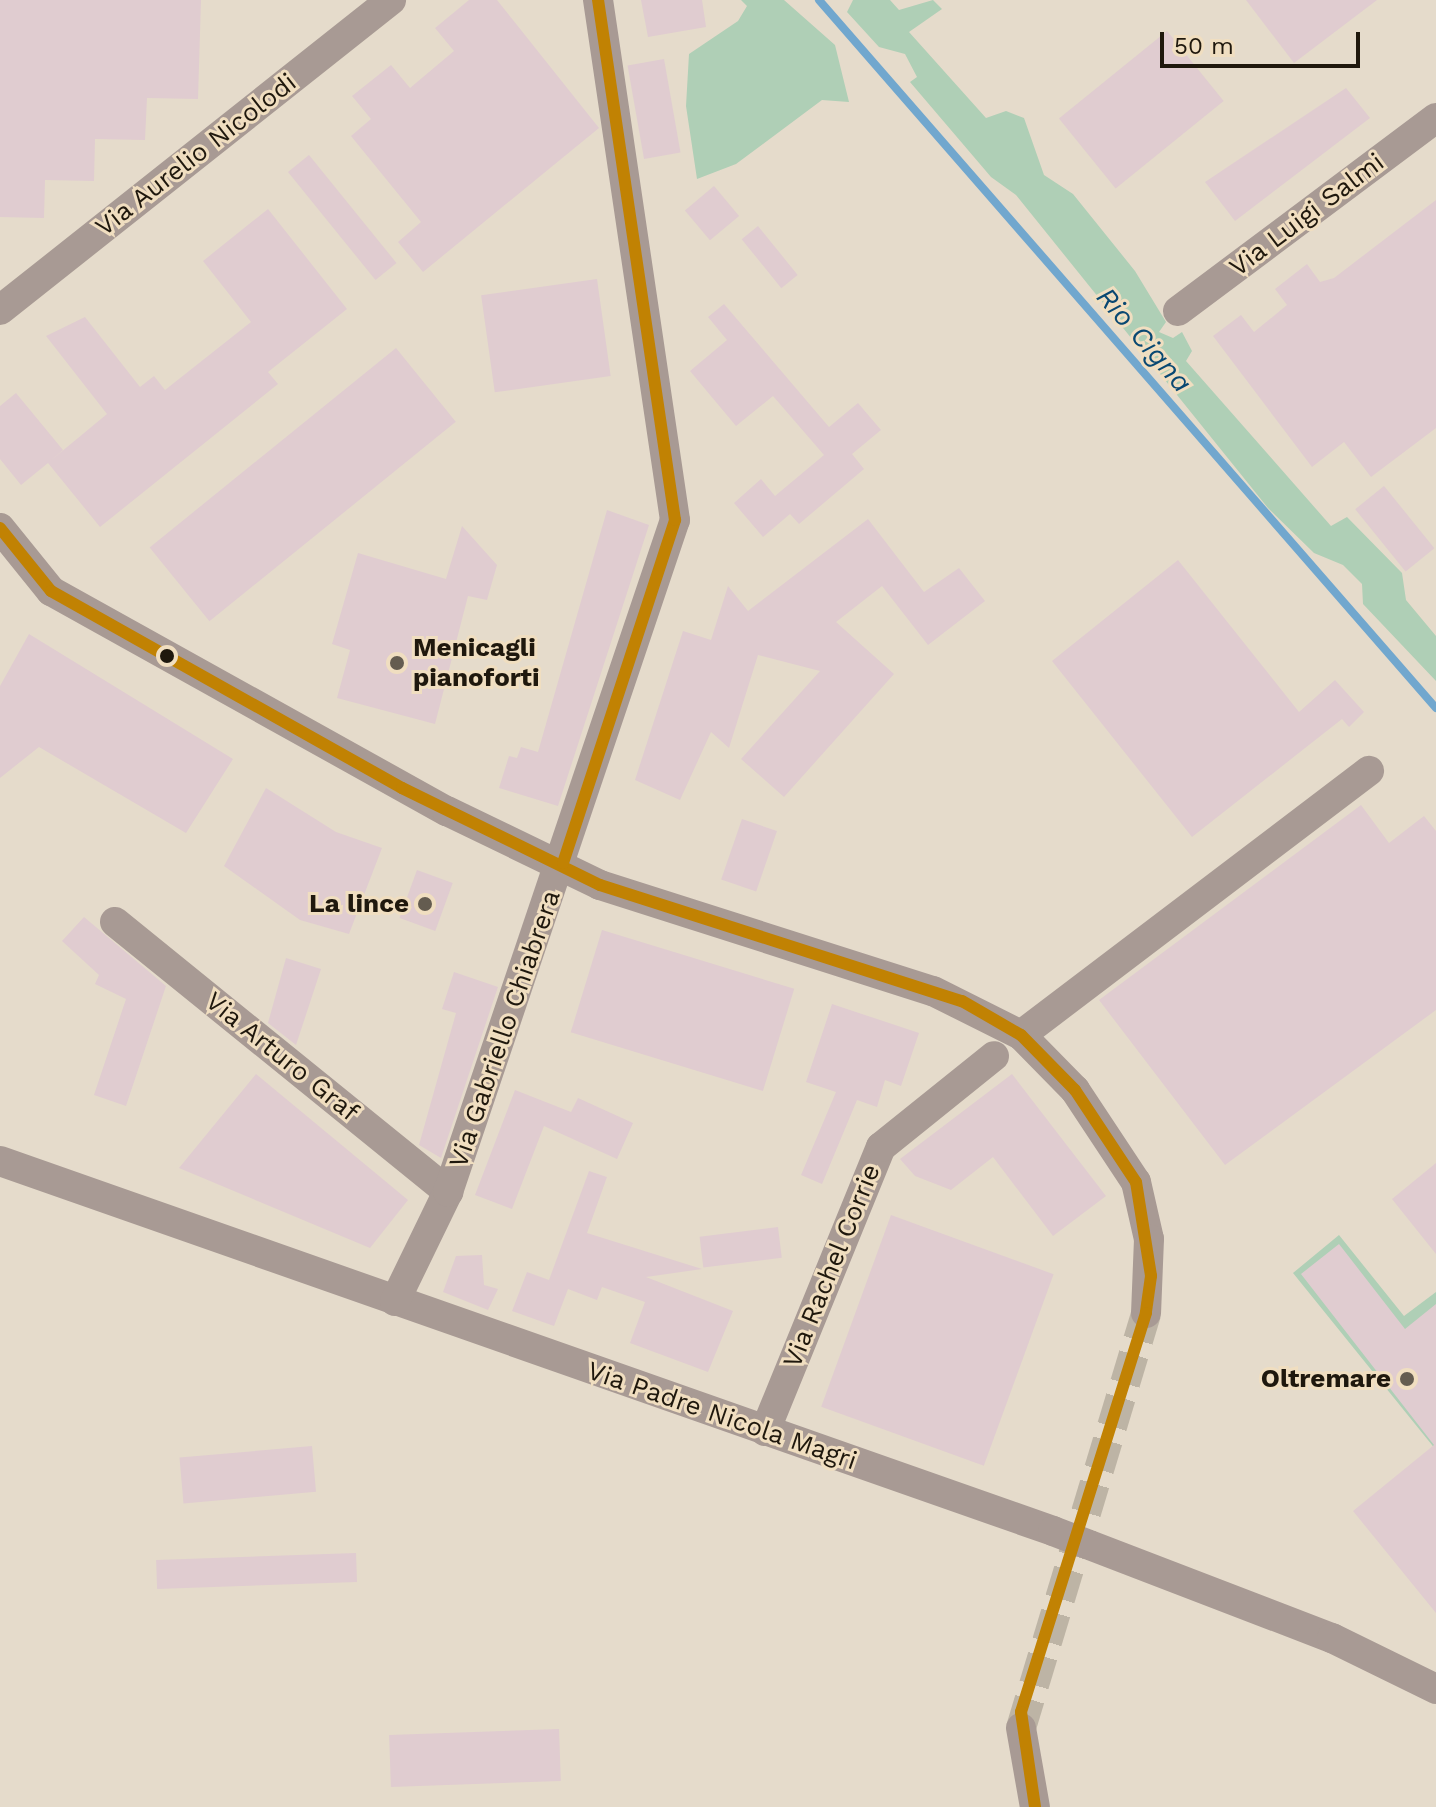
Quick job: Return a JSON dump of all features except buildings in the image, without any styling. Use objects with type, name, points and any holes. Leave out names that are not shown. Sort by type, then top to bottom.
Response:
[{"type":"street","name":"Via Aurelio Nicolodi","points":[[0,310],[391,0]]},
{"type":"street","name":"Via Gabriello Chiabrera","points":[[395,1301],[448,1192],[563,863],[675,520],[598,0]]},
{"type":"street","name":"Via Luigi Salmi","points":[[1178,311],[1436,118]]},
{"type":"street","points":[[0,528],[51,591],[374,773],[563,863],[600,885],[962,1001],[1021,1035],[1075,1090],[1136,1182],[1150,1254],[1146,1313]]},
{"type":"street","points":[[1021,1035],[1369,771]]},
{"type":"street","name":"Via Arturo Graf","points":[[115,922],[448,1192]]},
{"type":"street","name":"Via Rachel Corrie","points":[[765,1431],[881,1147],[994,1056]]},
{"type":"street","name":"Via Padre Nicola Magri","points":[[0,1161],[1076,1540],[1332,1638],[1436,1689]]},
{"type":"street","points":[[1021,1728],[1035,1807]]},
{"type":"green space","points":[[741,0],[784,0],[835,45],[849,102],[822,100],[736,164],[697,179],[686,106],[689,54],[738,21],[747,6]]},
{"type":"green space","points":[[853,0],[890,0],[899,10],[933,0],[942,9],[909,32],[986,118],[1006,111],[1024,118],[1044,175],[1073,194],[1135,271],[1166,322],[1159,332],[1173,338],[1182,332],[1192,351],[1186,361],[1331,526],[1347,517],[1402,573],[1406,600],[1436,636],[1436,681],[1363,604],[1362,584],[1343,565],[1314,553],[1268,508],[1016,195],[991,177],[910,82],[917,77],[905,54],[879,47],[847,12]]},
{"type":"green space","name":"Oltremare","points":[[1339,1235],[1404,1316],[1436,1292],[1436,1450],[1293,1273]]},
{"type":"waterway","name":"Rio Cigna","points":[[819,0],[1436,708]]},
{"type":"tunnel","points":[[1021,1728],[1146,1313]]},
{"type":"transit line","points":[[563,863],[675,520],[598,0]]},
{"type":"transit line","points":[[0,528],[51,591],[402,788],[600,885],[962,1001],[1021,1035],[1075,1090],[1136,1182],[1151,1276],[1146,1313],[1021,1712],[1035,1807]]},
{"type":"place","name":"Menicagli pianoforti","points":[[397,663]]},
{"type":"place","name":"La lince","points":[[425,904]]},
{"type":"place","name":"Oltremare","points":[[1407,1379]]}]
